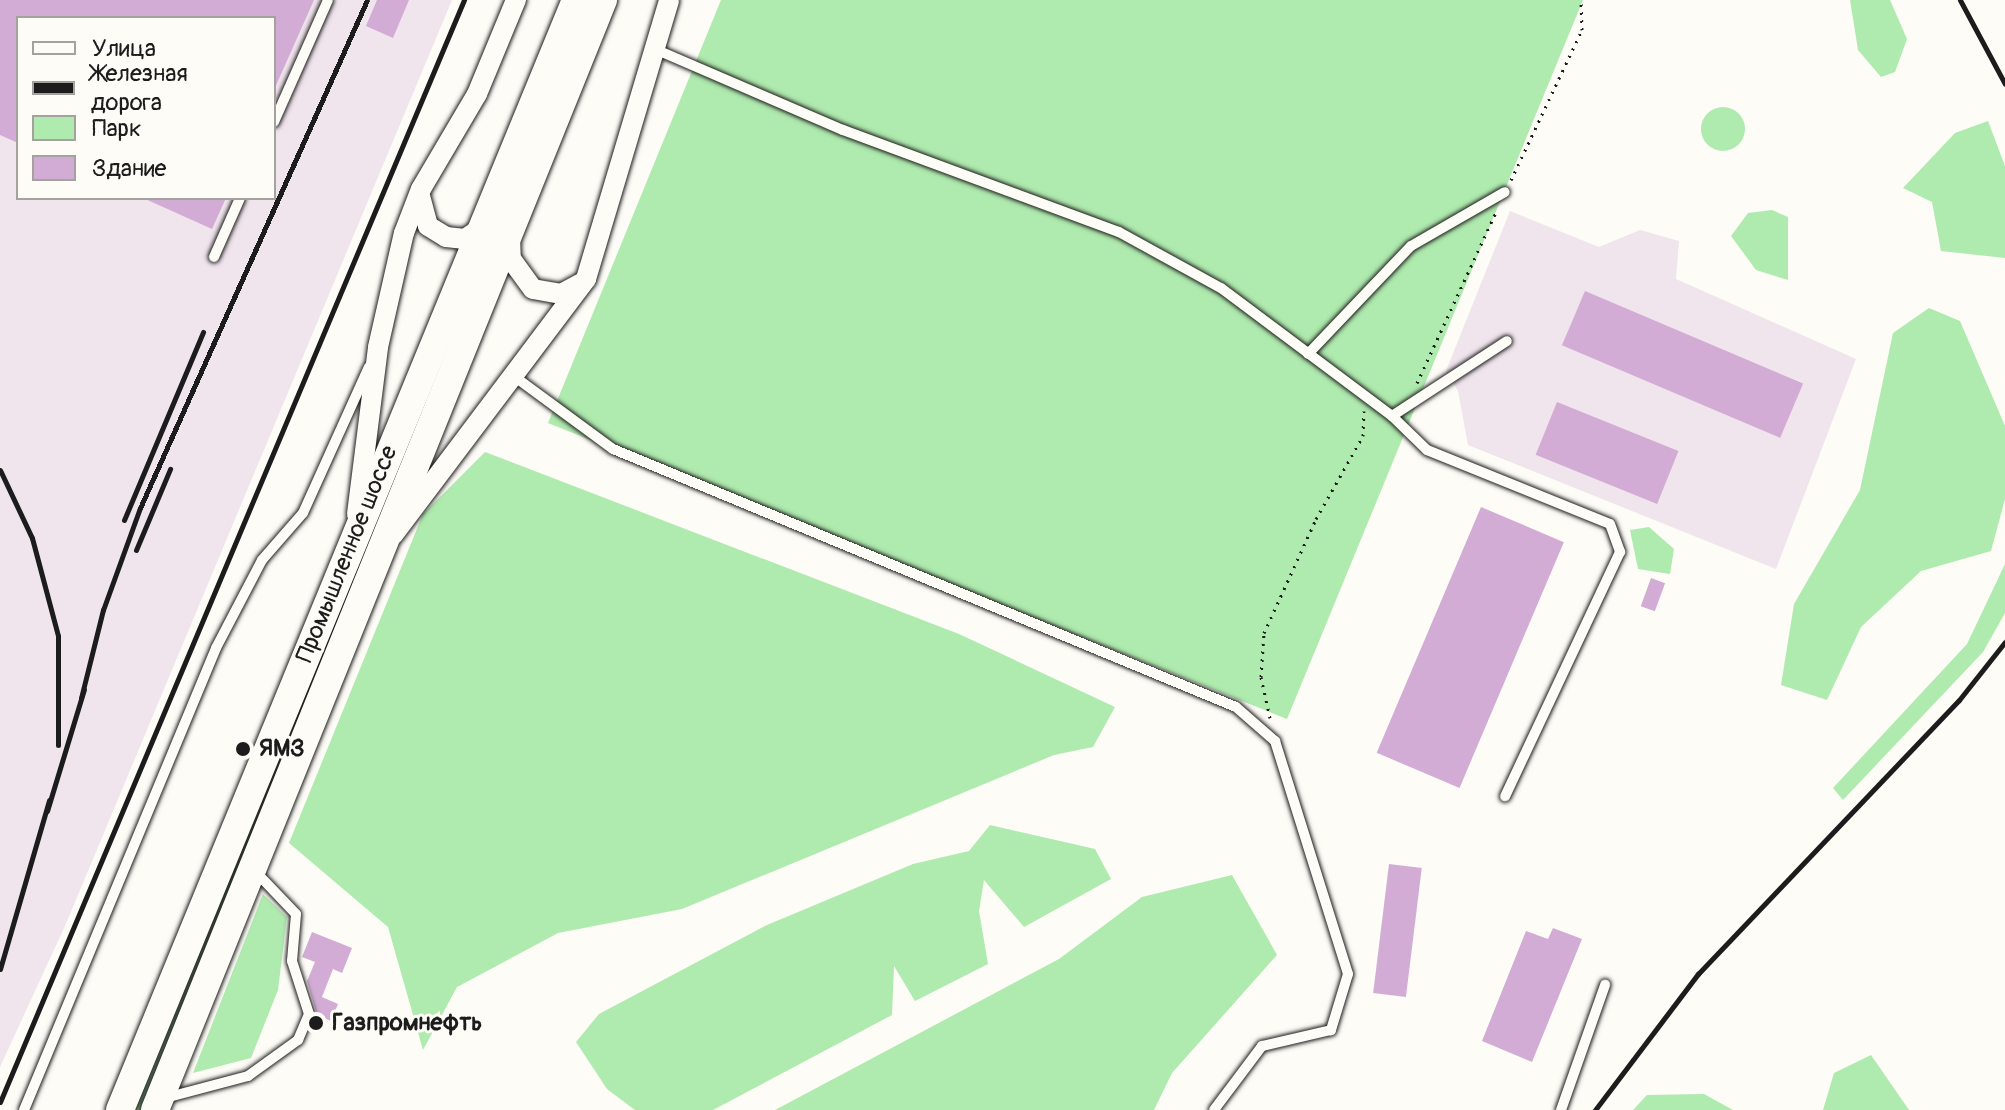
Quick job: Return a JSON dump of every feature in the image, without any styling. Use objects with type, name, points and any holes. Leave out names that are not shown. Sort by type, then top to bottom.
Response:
[{"type":"main road","name":"Промышленное шоссе","points":[[157,1105],[386,545],[576,0]]},
{"type":"main road","name":"Промышленное шоссе","points":[[120,1110],[354,535],[603,0]]},
{"type":"street","points":[[354,535],[378,347],[421,189],[477,94],[516,0]]},
{"type":"street","points":[[386,545],[586,279],[657,50],[669,0]]},
{"type":"street","points":[[421,189],[419,210],[428,226],[446,237],[465,239],[497,230],[511,259],[533,289],[561,294],[586,279]]},
{"type":"lane","points":[[276,117],[328,0]]},
{"type":"lane","points":[[657,50],[857,136],[1119,232],[1221,288],[1365,399],[1392,416],[1427,450],[1610,524],[1620,552],[1505,796]]},
{"type":"lane","points":[[1308,354],[1411,246],[1505,192]]},
{"type":"lane","points":[[214,257],[239,200]]},
{"type":"lane","points":[[1392,416],[1507,341]]},
{"type":"lane","points":[[24,1110],[216,648],[262,560],[303,513],[378,347]]},
{"type":"lane","points":[[515,377],[613,449],[1236,707],[1275,741],[1348,974],[1331,1030],[1262,1046],[1214,1110]]},
{"type":"lane","points":[[157,1105],[248,1076],[298,1040],[309,1014],[292,961],[296,914],[253,869]]},
{"type":"lane","points":[[1561,1110],[1605,985]]},
{"type":"path","points":[[1275,741],[1261,677],[1264,633],[1316,519],[1363,436],[1365,399]]},
{"type":"shaded area","points":[[0,0],[452,0],[65,926],[0,1067]]},
{"type":"shaded area","points":[[1510,211],[1599,247],[1640,230],[1679,241],[1676,279],[1856,359],[1776,569],[1468,445],[1458,391],[1446,371]]},
{"type":"green space","points":[[721,0],[1583,0],[1287,719],[548,423]]},
{"type":"green space","points":[[1850,0],[1890,0],[1907,39],[1895,72],[1881,77],[1858,50]]},
{"type":"green space","points":[[1723,107],[1739,113],[1745,129],[1739,145],[1723,151],[1707,145],[1701,129],[1707,113]]},
{"type":"green space","points":[[1988,121],[2005,166],[2005,258],[1941,251],[1932,202],[1903,188],[1955,133]]},
{"type":"green space","points":[[1772,210],[1788,217],[1788,280],[1756,270],[1731,236],[1748,213]]},
{"type":"green space","points":[[497,227],[142,1110],[131,1110]]},
{"type":"green space","points":[[1929,308],[1960,321],[2005,426],[2005,499],[1991,551],[1921,571],[1861,627],[1827,700],[1781,685],[1794,604],[1860,490],[1893,333]]},
{"type":"green space","points":[[485,452],[959,634],[1115,707],[1093,747],[1054,755],[682,909],[558,933],[457,987],[423,1050],[388,927],[289,843],[423,514]]},
{"type":"green space","points":[[1649,527],[1674,549],[1670,574],[1638,569],[1630,530]]},
{"type":"green space","points":[[2005,564],[2005,613],[1983,652],[1843,800],[1833,788],[1967,644]]},
{"type":"green space","points":[[990,825],[1095,849],[1111,879],[1024,927],[984,880],[979,911],[988,964],[915,1001],[894,966],[892,1015],[713,1110],[635,1110],[607,1089],[576,1042],[599,1014],[767,925],[913,864],[969,851]]},
{"type":"green space","points":[[1232,875],[1277,955],[1172,1073],[1154,1110],[775,1110],[1059,959],[1142,897]]},
{"type":"green space","points":[[263,894],[287,917],[278,990],[251,1058],[193,1073]]},
{"type":"green space","points":[[1871,1055],[1909,1110],[1823,1110],[1834,1073]]},
{"type":"green space","points":[[1704,1094],[1733,1110],[1633,1110],[1647,1095]]},
{"type":"building","points":[[0,0],[314,0],[276,86],[276,16],[16,16],[16,142],[0,135]]},
{"type":"building","points":[[377,0],[409,0],[393,38],[366,26]]},
{"type":"building","points":[[147,200],[225,200],[212,229]]},
{"type":"building","points":[[1585,291],[1803,384],[1780,438],[1562,345]]},
{"type":"building","points":[[1557,402],[1678,451],[1657,504],[1536,455]]},
{"type":"building","points":[[1481,507],[1564,542],[1460,788],[1377,753]]},
{"type":"building","points":[[1651,578],[1665,583],[1655,611],[1641,606]]},
{"type":"building","points":[[1389,864],[1422,868],[1406,997],[1373,993]]},
{"type":"building","points":[[1553,928],[1582,939],[1532,1062],[1482,1041],[1526,931],[1548,939]]},
{"type":"building","points":[[312,932],[352,948],[342,973],[333,969],[322,997],[338,1004],[331,1021],[317,1015],[307,981],[315,962],[302,957]]},
{"type":"railway","points":[[81,698],[103,610],[140,508],[367,0]]},
{"type":"railway","points":[[0,1102],[464,0]]},
{"type":"railway","points":[[1960,0],[2005,84]]},
{"type":"railway","points":[[124,520],[203,332]]},
{"type":"railway","points":[[136,550],[170,469]]},
{"type":"railway","points":[[0,470],[32,538],[58,636],[58,745]]},
{"type":"railway","points":[[1595,1110],[1698,974],[1959,700],[2005,642]]},
{"type":"railway","points":[[47,811],[84,689]]},
{"type":"railway","points":[[0,969],[49,800]]},
{"type":"place","name":"ЯМЗ","points":[[243,749]]},
{"type":"place","name":"Газпромнефть","points":[[316,1023]]}]
